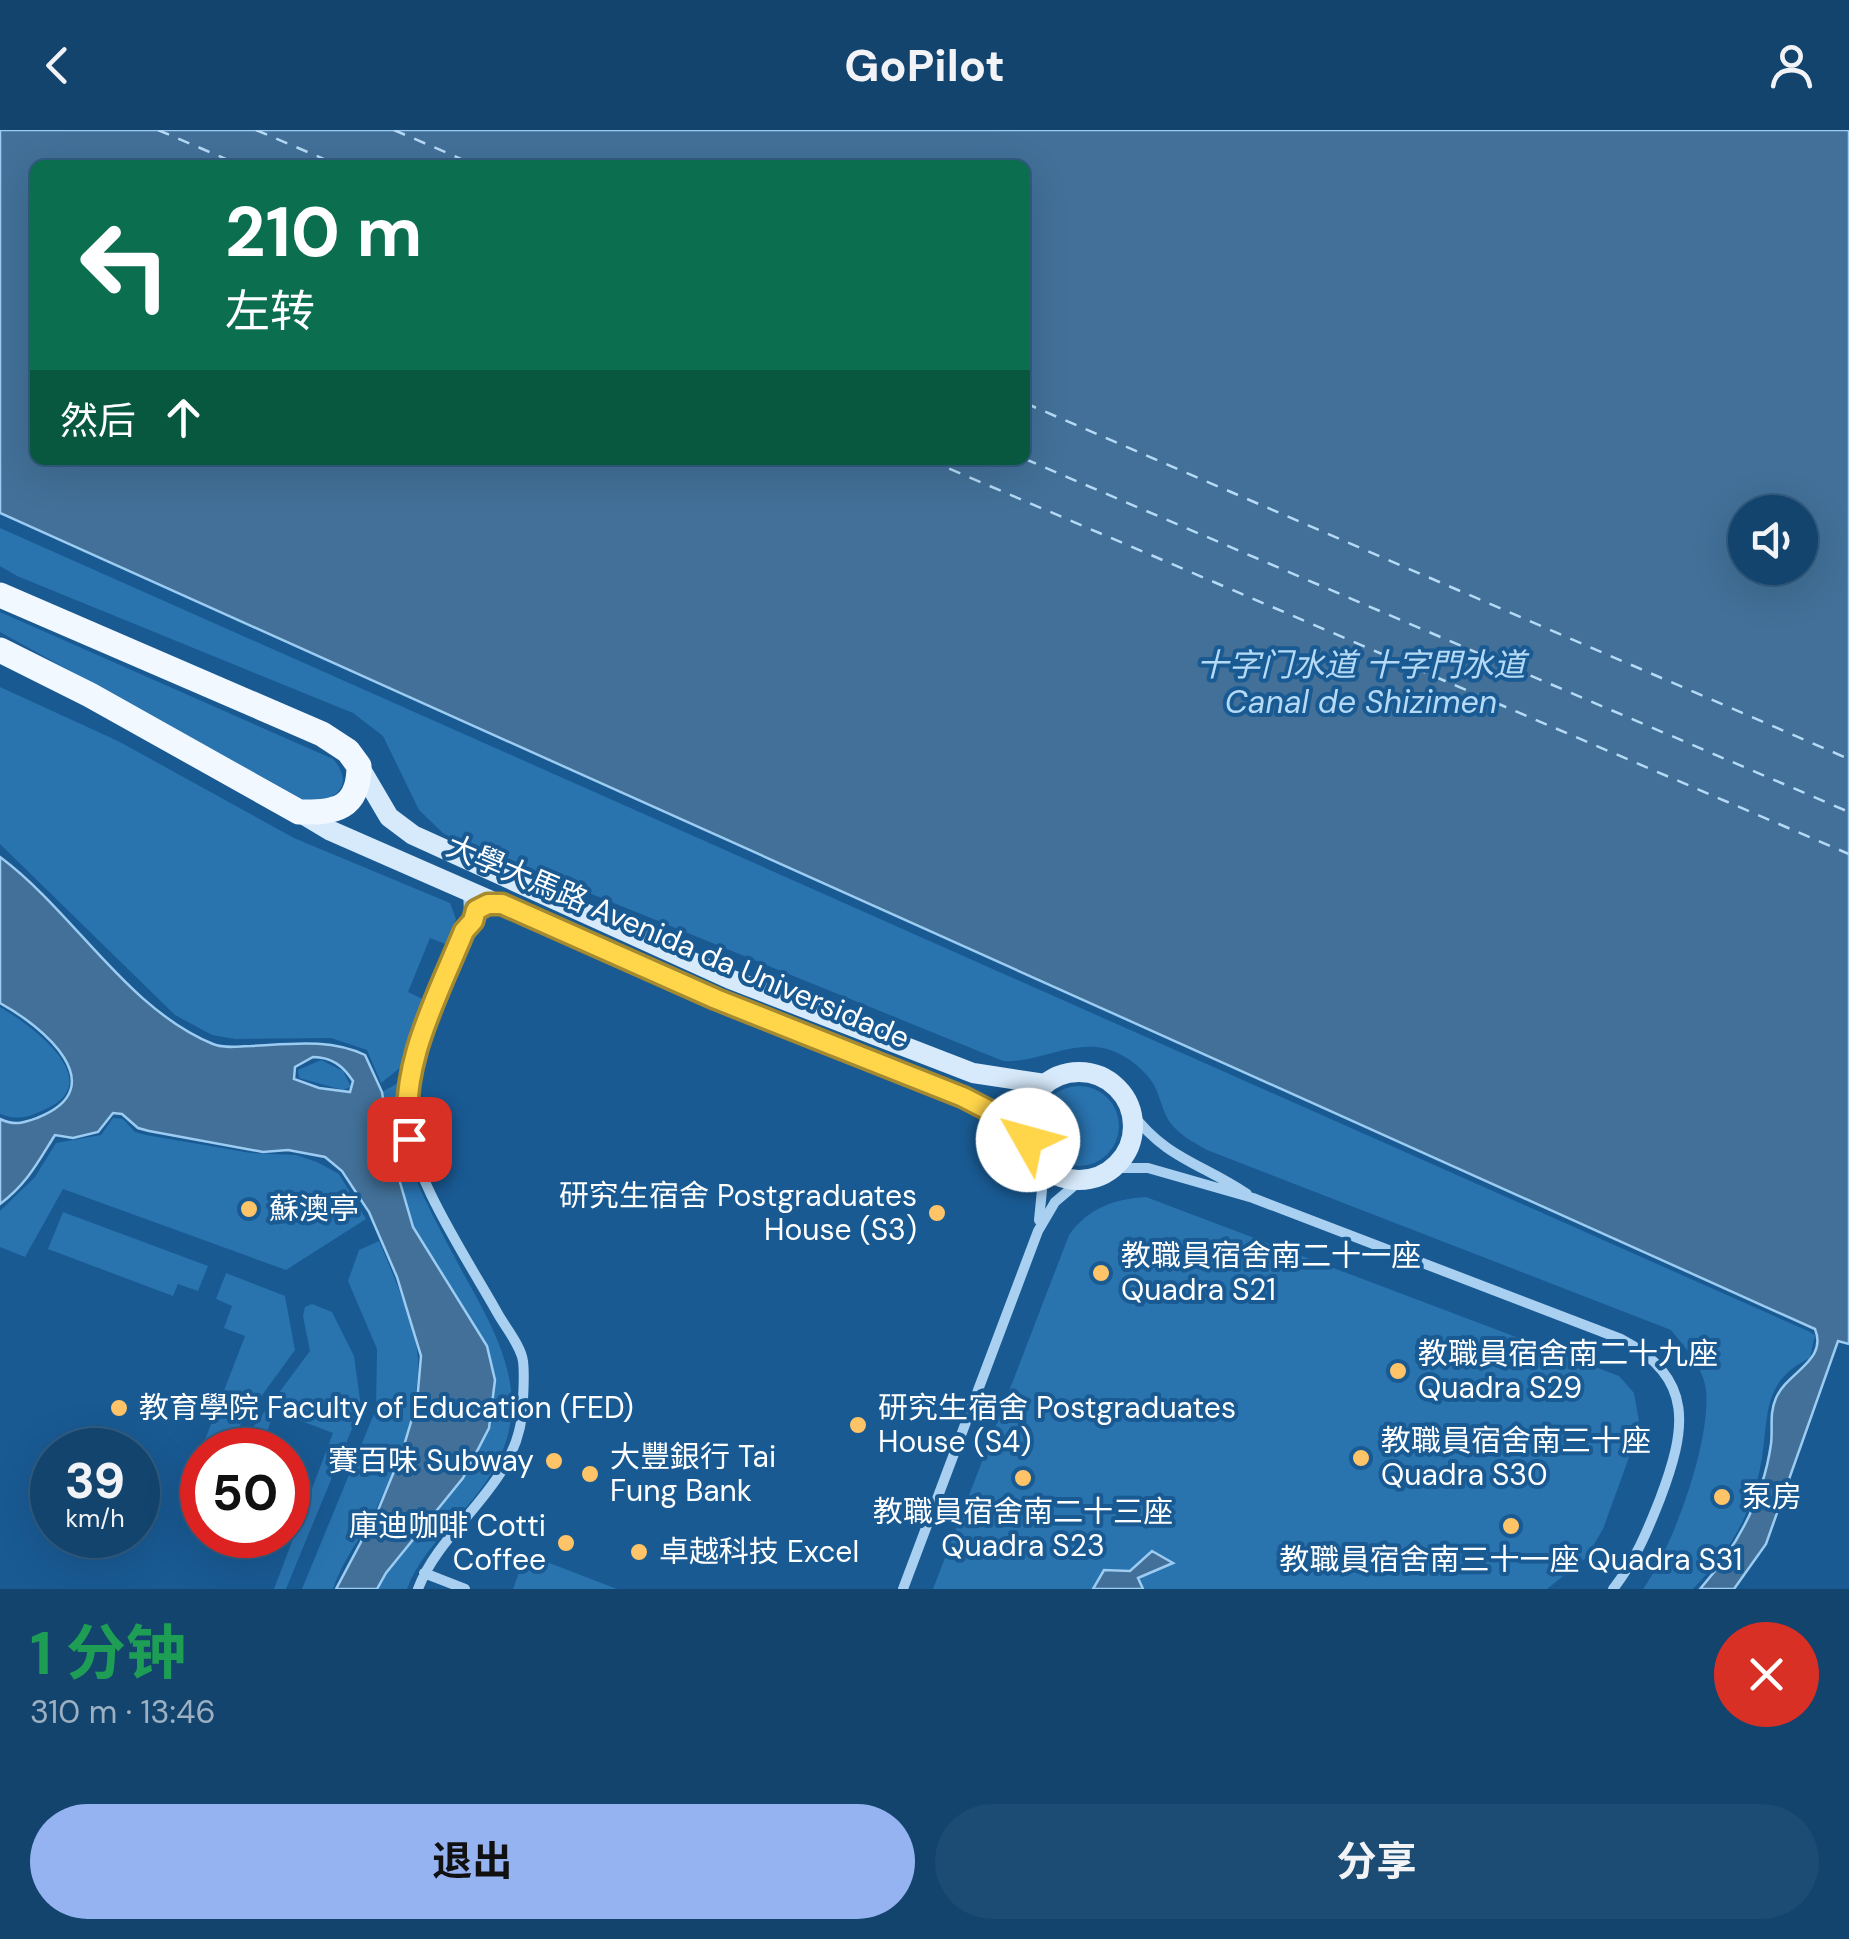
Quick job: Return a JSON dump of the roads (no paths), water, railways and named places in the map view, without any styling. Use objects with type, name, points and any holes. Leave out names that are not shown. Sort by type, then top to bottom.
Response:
[{"type":"main road","name":"大學大馬路 Avenida da Universidade","points":[[0,595],[322,734],[348,751],[390,816],[412,835],[730,979],[972,1073],[1045,1084]]},
{"type":"main road","name":"大學大馬路 Avenida da Universidade","points":[[1,652],[90,695],[328,830],[716,999],[963,1097],[992,1112],[1028,1140]]},
{"type":"main road","points":[[298,812],[329,812],[345,804],[356,792],[359,766]]},
{"type":"main road","points":[[1073,1072],[1088,1072],[1116,1086],[1132,1112],[1132,1136],[1128,1147],[1105,1173],[1081,1180],[1062,1177],[1038,1160],[1028,1140],[1028,1109],[1045,1084],[1073,1072]]},
{"type":"street","points":[[418,1589],[424,1573],[488,1493],[506,1461],[522,1418],[522,1358],[434,1202],[409,1139],[406,1114],[412,1066],[464,931],[471,898],[465,887]]},
{"type":"street","points":[[464,931],[476,910],[488,904],[502,904]]},
{"type":"street","points":[[1132,1112],[1168,1151],[1212,1171],[1254,1198]]},
{"type":"street","points":[[1038,1160],[1042,1190],[1038,1231]]},
{"type":"street","points":[[1105,1173],[1120,1168],[1148,1168],[1254,1198],[1621,1339],[1654,1359],[1675,1390],[1681,1411],[1680,1433],[1638,1553],[1613,1589]]},
{"type":"street","points":[[903,1589],[1038,1231],[1055,1202],[1081,1180]]},
{"type":"street","points":[[424,1573],[465,1589]]},
{"type":"water","name":"十字门水道 十字門水道 Canal de Shizimen","points":[[0,130],[1849,130],[1849,1344],[1838,1341],[1766,1544],[1734,1589],[1700,1589],[1746,1522],[1767,1465],[1774,1404],[1781,1389],[1811,1358],[1818,1340],[1815,1329],[0,513]]},
{"type":"water","points":[[0,857],[52,904],[127,984],[182,1028],[222,1046],[324,1044],[365,1055],[382,1092],[393,1158],[413,1227],[487,1346],[495,1380],[489,1428],[463,1478],[377,1589],[336,1589],[379,1508],[402,1452],[417,1402],[421,1356],[397,1277],[369,1212],[342,1171],[325,1157],[288,1150],[263,1152],[149,1131],[138,1128],[122,1114],[113,1113],[98,1132],[73,1138],[55,1135],[25,1180],[0,1204],[0,1119],[23,1122],[60,1105],[70,1090],[71,1074],[51,1041],[0,1003]],"holes":[[[320,1057],[345,1071],[353,1081],[350,1092],[319,1088],[294,1079],[295,1067]]]},
{"type":"water","points":[[1152,1551],[1173,1563],[1138,1578],[1143,1589],[1093,1589],[1104,1570],[1130,1571]]},
{"type":"place","name":"蘇澳亭","points":[[249,1209]]},
{"type":"place","name":"研究生宿舍 Postgraduates House (S3)","points":[[937,1213]]},
{"type":"place","name":"教職員宿舍南二十一座 Quadra S21","points":[[1101,1273]]},
{"type":"place","name":"教職員宿舍南二十九座 Quadra S29","points":[[1398,1371]]},
{"type":"place","name":"教育學院 Faculty of Education (FED)","points":[[119,1408]]},
{"type":"place","name":"研究生宿舍 Postgraduates House (S4)","points":[[858,1425]]},
{"type":"place","name":"教職員宿舍南三十座 Quadra S30","points":[[1361,1458]]},
{"type":"place","name":"賽百味 Subway","points":[[554,1461]]},
{"type":"place","name":"大豐銀行 Tai Fung Bank","points":[[590,1474]]},
{"type":"place","name":"教職員宿舍南二十三座 Quadra S23","points":[[1023,1478]]},
{"type":"place","name":"泵房","points":[[1722,1497]]},
{"type":"place","name":"教職員宿舍南三十一座 Quadra S31","points":[[1511,1526]]},
{"type":"place","name":"庫迪咖啡 Cotti Coffee","points":[[566,1543]]},
{"type":"place","name":"卓越科技 Excel","points":[[639,1552]]}]
